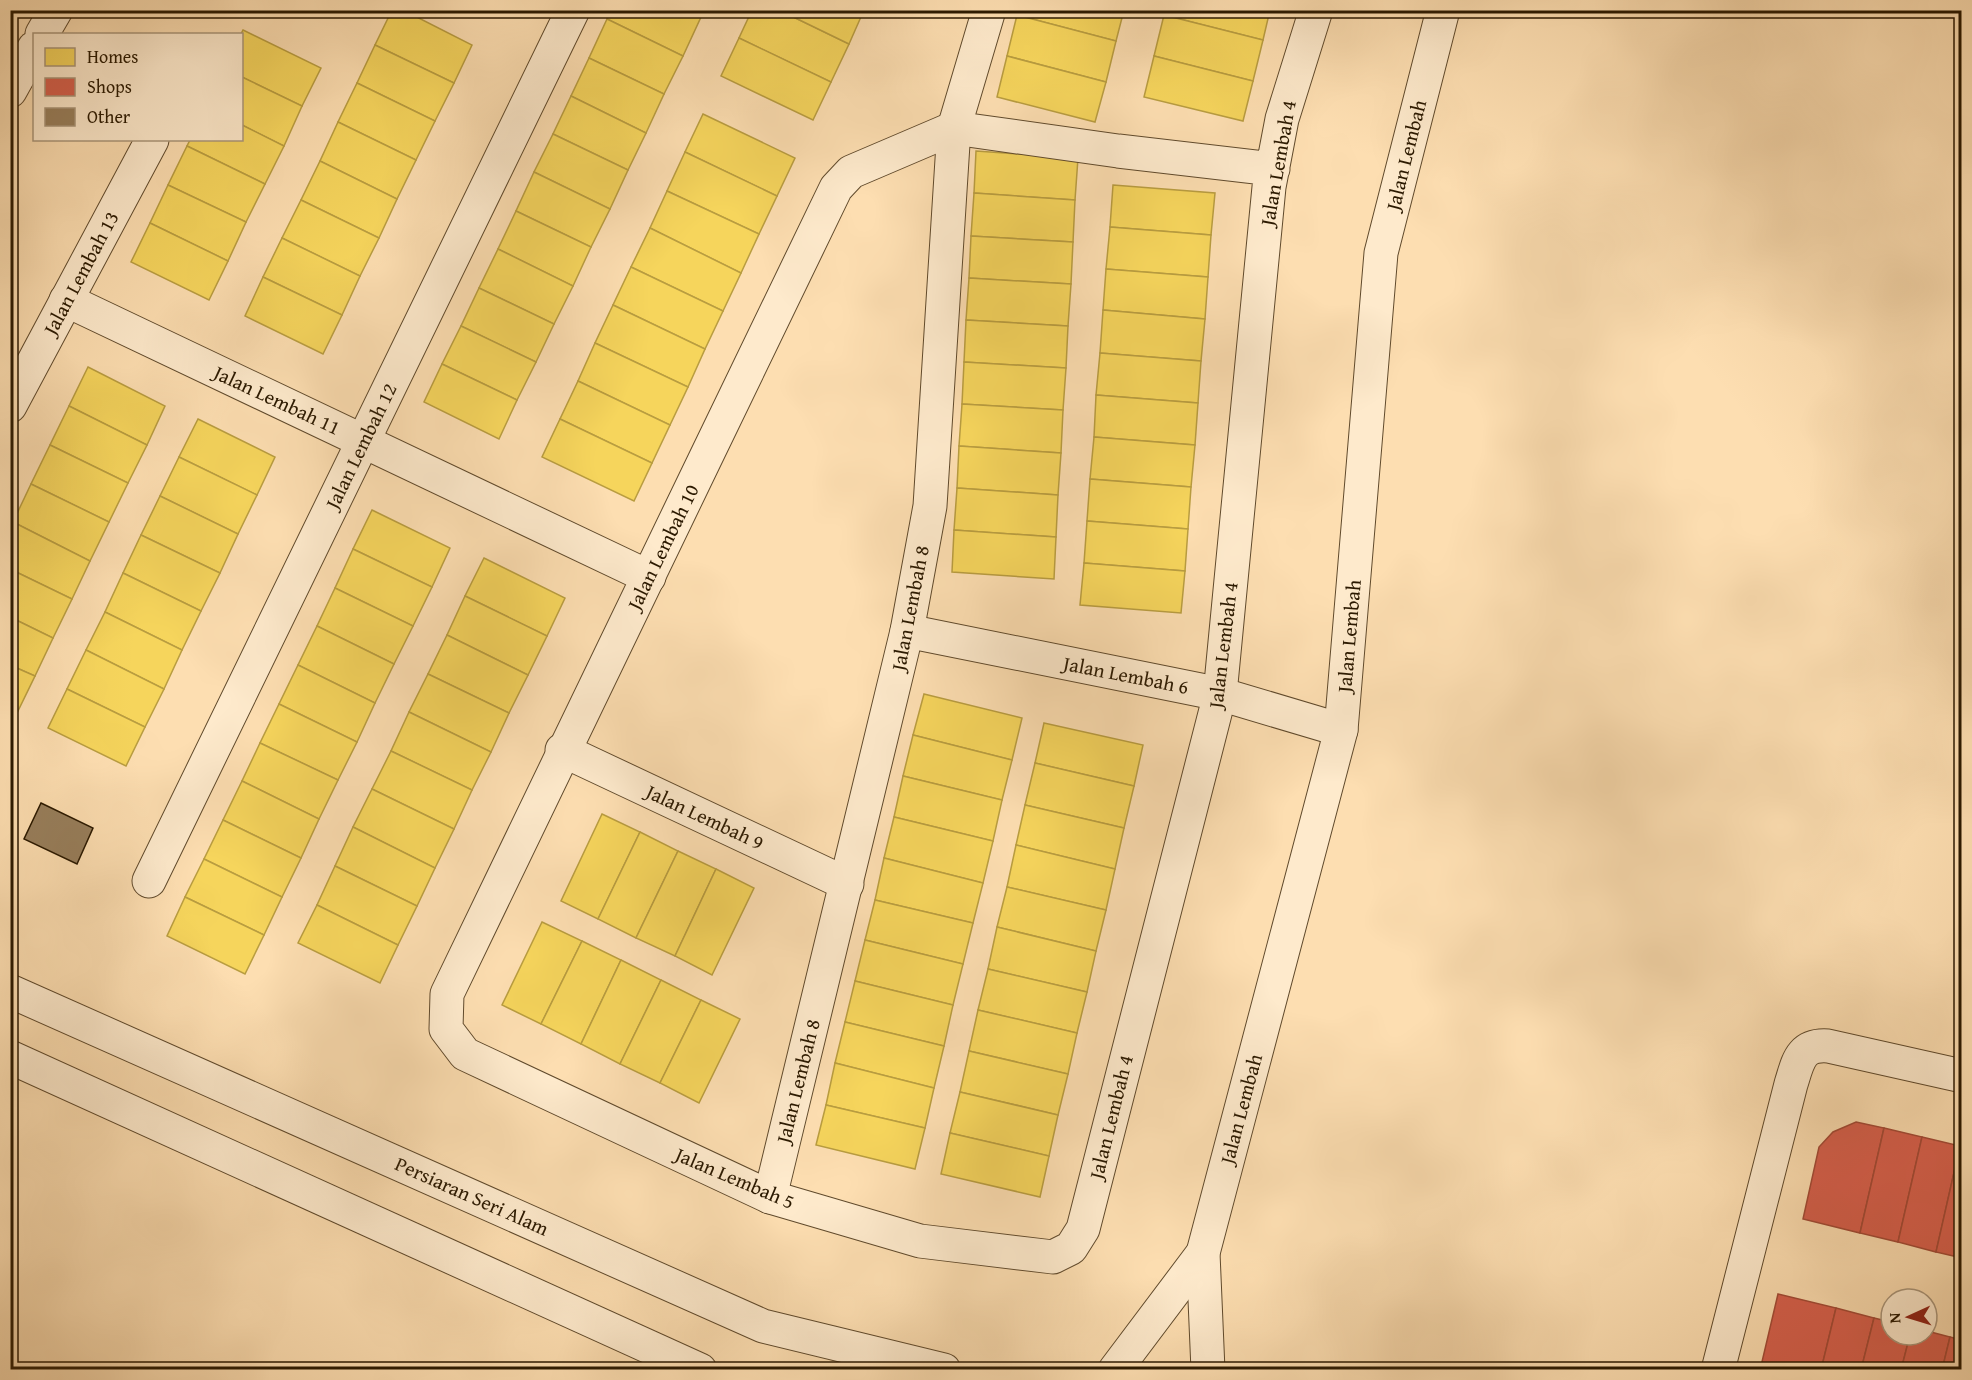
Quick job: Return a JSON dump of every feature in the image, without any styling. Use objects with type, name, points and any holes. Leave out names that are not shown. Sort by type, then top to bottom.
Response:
[{"type":"street","points":[[43,33],[56,10]]},
{"type":"street","name":"Jalan Lembah 12","points":[[149,881],[573,10]]},
{"type":"street","name":"Jalan Lembah 8","points":[[770,1197],[907,631],[930,506],[954,128],[988,10]]},
{"type":"street","name":"Jalan Lembah 4","points":[[1053,1257],[1071,1248],[1083,1229],[1220,694],[1273,169],[1282,119],[1316,10]]},
{"type":"street","name":"Jalan Lembah","points":[[1208,1370],[1203,1253],[1341,730],[1381,253],[1443,10]]},
{"type":"street","points":[[10,91],[33,50]]},
{"type":"street","points":[[954,128],[1118,151],[1273,169]]},
{"type":"street","name":"Jalan Lembah 10","points":[[446,1029],[447,994],[562,750],[649,577],[836,188],[851,172],[954,128]]},
{"type":"street","name":"Jalan Lembah 13","points":[[10,406],[151,141]]},
{"type":"street","name":"Jalan Lembah 11","points":[[66,300],[649,577]]},
{"type":"street","name":"Jalan Lembah 6","points":[[907,631],[1220,694],[1341,730]]},
{"type":"street","name":"Jalan Lembah 9","points":[[562,750],[847,884]]},
{"type":"street","name":"Persiaran Seri Alam","points":[[10,991],[763,1326],[944,1370]]},
{"type":"street","name":"Jalan Lembah 5","points":[[446,1029],[465,1054],[770,1197],[920,1241],[1053,1257]]},
{"type":"street","points":[[1718,1370],[1791,1084],[1802,1055],[1809,1048],[1818,1045],[1828,1046],[1962,1076]]},
{"type":"street","points":[[10,1058],[700,1370]]},
{"type":"street","name":"Jalan Lembah","points":[[1115,1370],[1203,1253]]},
{"type":"building: Homes","points":[[392,10],[403,10],[472,45],[454,83],[375,45]]},
{"type":"building: Homes","points":[[612,10],[687,10],[701,17],[683,56],[607,19]]},
{"type":"building: Homes","points":[[752,10],[779,10],[849,44],[831,82],[739,38]]},
{"type":"building: Homes","points":[[779,10],[864,10],[849,44]]},
{"type":"building: Homes","points":[[1018,10],[1124,10],[1116,41],[1017,15]]},
{"type":"building: Homes","points":[[1165,10],[1270,10],[1263,40],[1164,15]]},
{"type":"building: Homes","points":[[1017,15],[1116,41],[1106,82],[1007,56]]},
{"type":"building: Homes","points":[[1164,15],[1263,40],[1253,81],[1154,56]]},
{"type":"building: Homes","points":[[607,19],[683,56],[664,94],[589,58]]},
{"type":"building: Homes","points":[[243,30],[321,68],[302,106],[243,77]]},
{"type":"building: Homes","points":[[739,38],[831,82],[813,120],[721,76]]},
{"type":"building: Homes","points":[[375,45],[454,83],[435,121],[357,83]]},
{"type":"building: Homes","points":[[1007,56],[1106,82],[1095,122],[997,97]]},
{"type":"building: Homes","points":[[1154,56],[1253,81],[1243,121],[1144,97]]},
{"type":"building: Homes","points":[[589,58],[664,94],[646,133],[571,96]]},
{"type":"building: Homes","points":[[243,77],[302,106],[284,146],[243,126]]},
{"type":"building: Homes","points":[[357,83],[435,121],[416,160],[338,122]]},
{"type":"building: Homes","points":[[571,96],[646,133],[628,170],[553,134]]},
{"type":"building: Homes","points":[[703,114],[795,158],[777,196],[685,152]]},
{"type":"building: Homes","points":[[338,122],[416,160],[397,199],[320,161]]},
{"type":"building: Homes","points":[[243,126],[284,146],[265,184],[187,146],[190,141],[243,141]]},
{"type":"building: Homes","points":[[553,134],[628,170],[610,209],[534,172]]},
{"type":"building: Homes","points":[[187,146],[265,184],[246,222],[168,185]]},
{"type":"building: Homes","points":[[976,151],[1078,158],[1075,200],[974,193]]},
{"type":"building: Homes","points":[[685,152],[777,196],[759,234],[667,191]]},
{"type":"building: Homes","points":[[320,161],[397,199],[379,238],[301,200]]},
{"type":"building: Homes","points":[[534,172],[610,209],[591,247],[516,211]]},
{"type":"building: Homes","points":[[168,185],[246,222],[228,261],[150,223]]},
{"type":"building: Homes","points":[[1113,185],[1215,193],[1211,235],[1110,227]]},
{"type":"building: Homes","points":[[667,191],[759,234],[741,273],[650,228]]},
{"type":"building: Homes","points":[[974,193],[1075,200],[1073,242],[971,236]]},
{"type":"building: Homes","points":[[301,200],[379,238],[360,276],[282,238]]},
{"type":"building: Homes","points":[[516,211],[591,247],[573,286],[498,249]]},
{"type":"building: Homes","points":[[150,223],[228,261],[209,300],[131,262]]},
{"type":"building: Homes","points":[[1110,227],[1211,235],[1208,277],[1106,269]]},
{"type":"building: Homes","points":[[650,228],[741,273],[723,311],[631,267]]},
{"type":"building: Homes","points":[[971,236],[1073,242],[1071,284],[969,278]]},
{"type":"building: Homes","points":[[282,238],[360,276],[342,315],[263,277]]},
{"type":"building: Homes","points":[[498,249],[573,286],[554,324],[479,288]]},
{"type":"building: Homes","points":[[631,267],[723,311],[705,349],[613,305]]},
{"type":"building: Homes","points":[[1106,269],[1208,277],[1205,319],[1103,310]]},
{"type":"building: Homes","points":[[263,277],[342,315],[323,354],[245,316]]},
{"type":"building: Homes","points":[[969,278],[1071,284],[1068,326],[966,320]]},
{"type":"building: Homes","points":[[479,288],[554,324],[536,362],[461,326]]},
{"type":"building: Homes","points":[[613,305],[705,349],[688,387],[595,343]]},
{"type":"building: Homes","points":[[1103,310],[1205,319],[1201,361],[1100,353]]},
{"type":"building: Homes","points":[[966,320],[1068,326],[1066,368],[964,362]]},
{"type":"building: Homes","points":[[461,326],[536,362],[517,400],[442,364]]},
{"type":"building: Homes","points":[[595,343],[688,387],[670,425],[578,381]]},
{"type":"building: Homes","points":[[1100,353],[1201,361],[1198,403],[1096,395]]},
{"type":"building: Homes","points":[[964,362],[1066,368],[1063,410],[962,404]]},
{"type":"building: Homes","points":[[442,364],[517,400],[499,439],[424,402]]},
{"type":"building: Homes","points":[[88,367],[165,406],[147,445],[69,406]]},
{"type":"building: Homes","points":[[578,381],[670,425],[652,463],[560,419]]},
{"type":"building: Homes","points":[[1096,395],[1198,403],[1195,445],[1094,437]]},
{"type":"building: Homes","points":[[962,404],[1063,410],[1061,453],[959,446]]},
{"type":"building: Homes","points":[[69,406],[147,445],[128,483],[50,445]]},
{"type":"building: Homes","points":[[198,419],[275,457],[257,495],[179,457]]},
{"type":"building: Homes","points":[[560,419],[652,463],[634,501],[542,457]]},
{"type":"building: Homes","points":[[1094,437],[1195,445],[1191,487],[1090,479]]},
{"type":"building: Homes","points":[[50,445],[128,483],[109,522],[31,484]]},
{"type":"building: Homes","points":[[959,446],[1061,453],[1058,495],[957,488]]},
{"type":"building: Homes","points":[[179,457],[257,495],[238,534],[160,496]]},
{"type":"building: Homes","points":[[1090,479],[1191,487],[1188,529],[1087,521]]},
{"type":"building: Homes","points":[[31,484],[109,522],[90,561],[13,522]]},
{"type":"building: Homes","points":[[957,488],[1058,495],[1056,537],[954,530]]},
{"type":"building: Homes","points":[[160,496],[238,534],[220,573],[141,535]]},
{"type":"building: Homes","points":[[372,510],[450,548],[432,587],[353,549]]},
{"type":"building: Homes","points":[[1087,521],[1188,529],[1185,571],[1084,563]]},
{"type":"building: Homes","points":[[13,522],[90,561],[72,599],[10,569],[10,527]]},
{"type":"building: Homes","points":[[954,530],[1056,537],[1054,579],[952,572]]},
{"type":"building: Homes","points":[[141,535],[220,573],[201,611],[123,573]]},
{"type":"building: Homes","points":[[353,549],[432,587],[413,626],[335,588]]},
{"type":"building: Homes","points":[[484,558],[565,598],[547,636],[465,596]]},
{"type":"building: Homes","points":[[1084,563],[1185,571],[1181,613],[1080,605]]},
{"type":"building: Homes","points":[[10,569],[72,599],[53,638],[10,617]]},
{"type":"building: Homes","points":[[123,573],[201,611],[182,650],[105,612]]},
{"type":"building: Homes","points":[[335,588],[413,626],[394,664],[317,626]]},
{"type":"building: Homes","points":[[465,596],[547,636],[528,675],[447,635]]},
{"type":"building: Homes","points":[[105,612],[182,650],[164,689],[86,650]]},
{"type":"building: Homes","points":[[10,617],[53,638],[35,676],[10,665]]},
{"type":"building: Homes","points":[[317,626],[394,664],[375,703],[298,665]]},
{"type":"building: Homes","points":[[447,635],[528,675],[509,713],[428,674]]},
{"type":"building: Homes","points":[[86,650],[164,689],[145,727],[67,689]]},
{"type":"building: Homes","points":[[10,665],[35,676],[16,715],[10,713]]},
{"type":"building: Homes","points":[[298,665],[375,703],[357,742],[279,704]]},
{"type":"building: Homes","points":[[428,674],[509,713],[491,752],[409,712]]},
{"type":"building: Homes","points":[[67,689],[145,727],[126,766],[48,728]]},
{"type":"building: Homes","points":[[924,694],[1022,718],[1012,760],[913,735]]},
{"type":"building: Homes","points":[[279,704],[357,742],[338,780],[260,743]]},
{"type":"building: Homes","points":[[409,712],[491,752],[472,790],[391,751]]},
{"type":"building: Homes","points":[[1044,723],[1143,745],[1134,786],[1035,763]]},
{"type":"building: Homes","points":[[913,735],[1012,760],[1002,800],[903,776]]},
{"type":"building: Homes","points":[[260,743],[338,780],[319,819],[242,781]]},
{"type":"building: Homes","points":[[391,751],[472,790],[454,829],[372,789]]},
{"type":"building: Homes","points":[[1035,763],[1134,786],[1124,828],[1025,805]]},
{"type":"building: Homes","points":[[903,776],[1002,800],[993,841],[894,817]]},
{"type":"building: Homes","points":[[242,781],[319,819],[301,858],[223,820]]},
{"type":"building: Homes","points":[[372,789],[454,829],[435,868],[353,827]]},
{"type":"building: Homes","points":[[1025,805],[1124,828],[1115,869],[1016,845]]},
{"type":"building: Homes","points":[[602,814],[640,832],[598,919],[561,901]]},
{"type":"building: Homes","points":[[894,817],[993,841],[983,883],[884,858]]},
{"type":"building: Homes","points":[[223,820],[301,858],[282,897],[204,859]]},
{"type":"building: Homes","points":[[353,827],[435,868],[417,906],[335,866]]},
{"type":"building: Homes","points":[[640,832],[678,851],[636,938],[598,919]]},
{"type":"building: Homes","points":[[1016,845],[1115,869],[1106,910],[1007,887]]},
{"type":"building: Homes","points":[[678,851],[716,869],[675,956],[636,938]]},
{"type":"building: Homes","points":[[884,858],[983,883],[973,923],[875,900]]},
{"type":"building: Homes","points":[[204,859],[282,897],[264,935],[185,897]]},
{"type":"building: Homes","points":[[335,866],[417,906],[398,945],[317,905]]},
{"type":"building: Homes","points":[[716,869],[754,888],[712,975],[675,956]]},
{"type":"building: Homes","points":[[1007,887],[1106,910],[1096,951],[997,927]]},
{"type":"building: Homes","points":[[185,897],[264,935],[245,974],[167,936]]},
{"type":"building: Homes","points":[[875,900],[973,923],[963,964],[865,940]]},
{"type":"building: Homes","points":[[317,905],[398,945],[380,983],[298,943]]},
{"type":"building: Homes","points":[[542,922],[582,941],[541,1024],[502,1005]]},
{"type":"building: Homes","points":[[997,927],[1096,951],[1087,992],[988,969]]},
{"type":"building: Homes","points":[[865,940],[963,964],[953,1005],[855,981]]},
{"type":"building: Homes","points":[[582,941],[621,960],[581,1044],[541,1024]]},
{"type":"building: Homes","points":[[621,960],[661,980],[620,1064],[581,1044]]},
{"type":"building: Homes","points":[[988,969],[1087,992],[1077,1033],[978,1010]]},
{"type":"building: Homes","points":[[661,980],[701,1000],[660,1083],[620,1064]]},
{"type":"building: Homes","points":[[855,981],[953,1005],[944,1046],[845,1022]]},
{"type":"building: Homes","points":[[701,1000],[740,1019],[699,1103],[660,1083]]},
{"type":"building: Homes","points":[[978,1010],[1077,1033],[1068,1074],[969,1051]]},
{"type":"building: Homes","points":[[845,1022],[944,1046],[934,1088],[835,1063]]},
{"type":"building: Homes","points":[[969,1051],[1068,1074],[1058,1115],[960,1092]]},
{"type":"building: Homes","points":[[835,1063],[934,1088],[925,1128],[826,1105]]},
{"type":"building: Homes","points":[[960,1092],[1058,1115],[1049,1156],[950,1133]]},
{"type":"building: Homes","points":[[826,1105],[925,1128],[915,1169],[816,1145]]},
{"type":"building: Homes","points":[[950,1133],[1049,1156],[1040,1197],[941,1174]]},
{"type":"building: Shops","points":[[1856,1122],[1884,1128],[1860,1233],[1803,1219],[1819,1147],[1833,1132]]},
{"type":"building: Shops","points":[[1884,1128],[1922,1137],[1898,1242],[1860,1233]]},
{"type":"building: Shops","points":[[1922,1137],[1960,1146],[1936,1252],[1898,1242]]},
{"type":"building: Shops","points":[[1960,1146],[1962,1146],[1962,1258],[1936,1252]]},
{"type":"building: Shops","points":[[1778,1294],[1836,1308],[1821,1370],[1762,1370],[1761,1366]]},
{"type":"building: Shops","points":[[1836,1308],[1874,1318],[1861,1370],[1821,1370]]},
{"type":"building: Shops","points":[[1874,1318],[1879,1319],[1879,1347],[1907,1347],[1901,1370],[1861,1370]]},
{"type":"building: Shops","points":[[1939,1334],[1950,1337],[1942,1370],[1901,1370],[1907,1347],[1939,1347]]},
{"type":"building: Shops","points":[[1950,1337],[1962,1340],[1962,1370],[1942,1370]]},
{"type":"building: Other","points":[[41,803],[93,828],[77,864],[24,839]]}]
